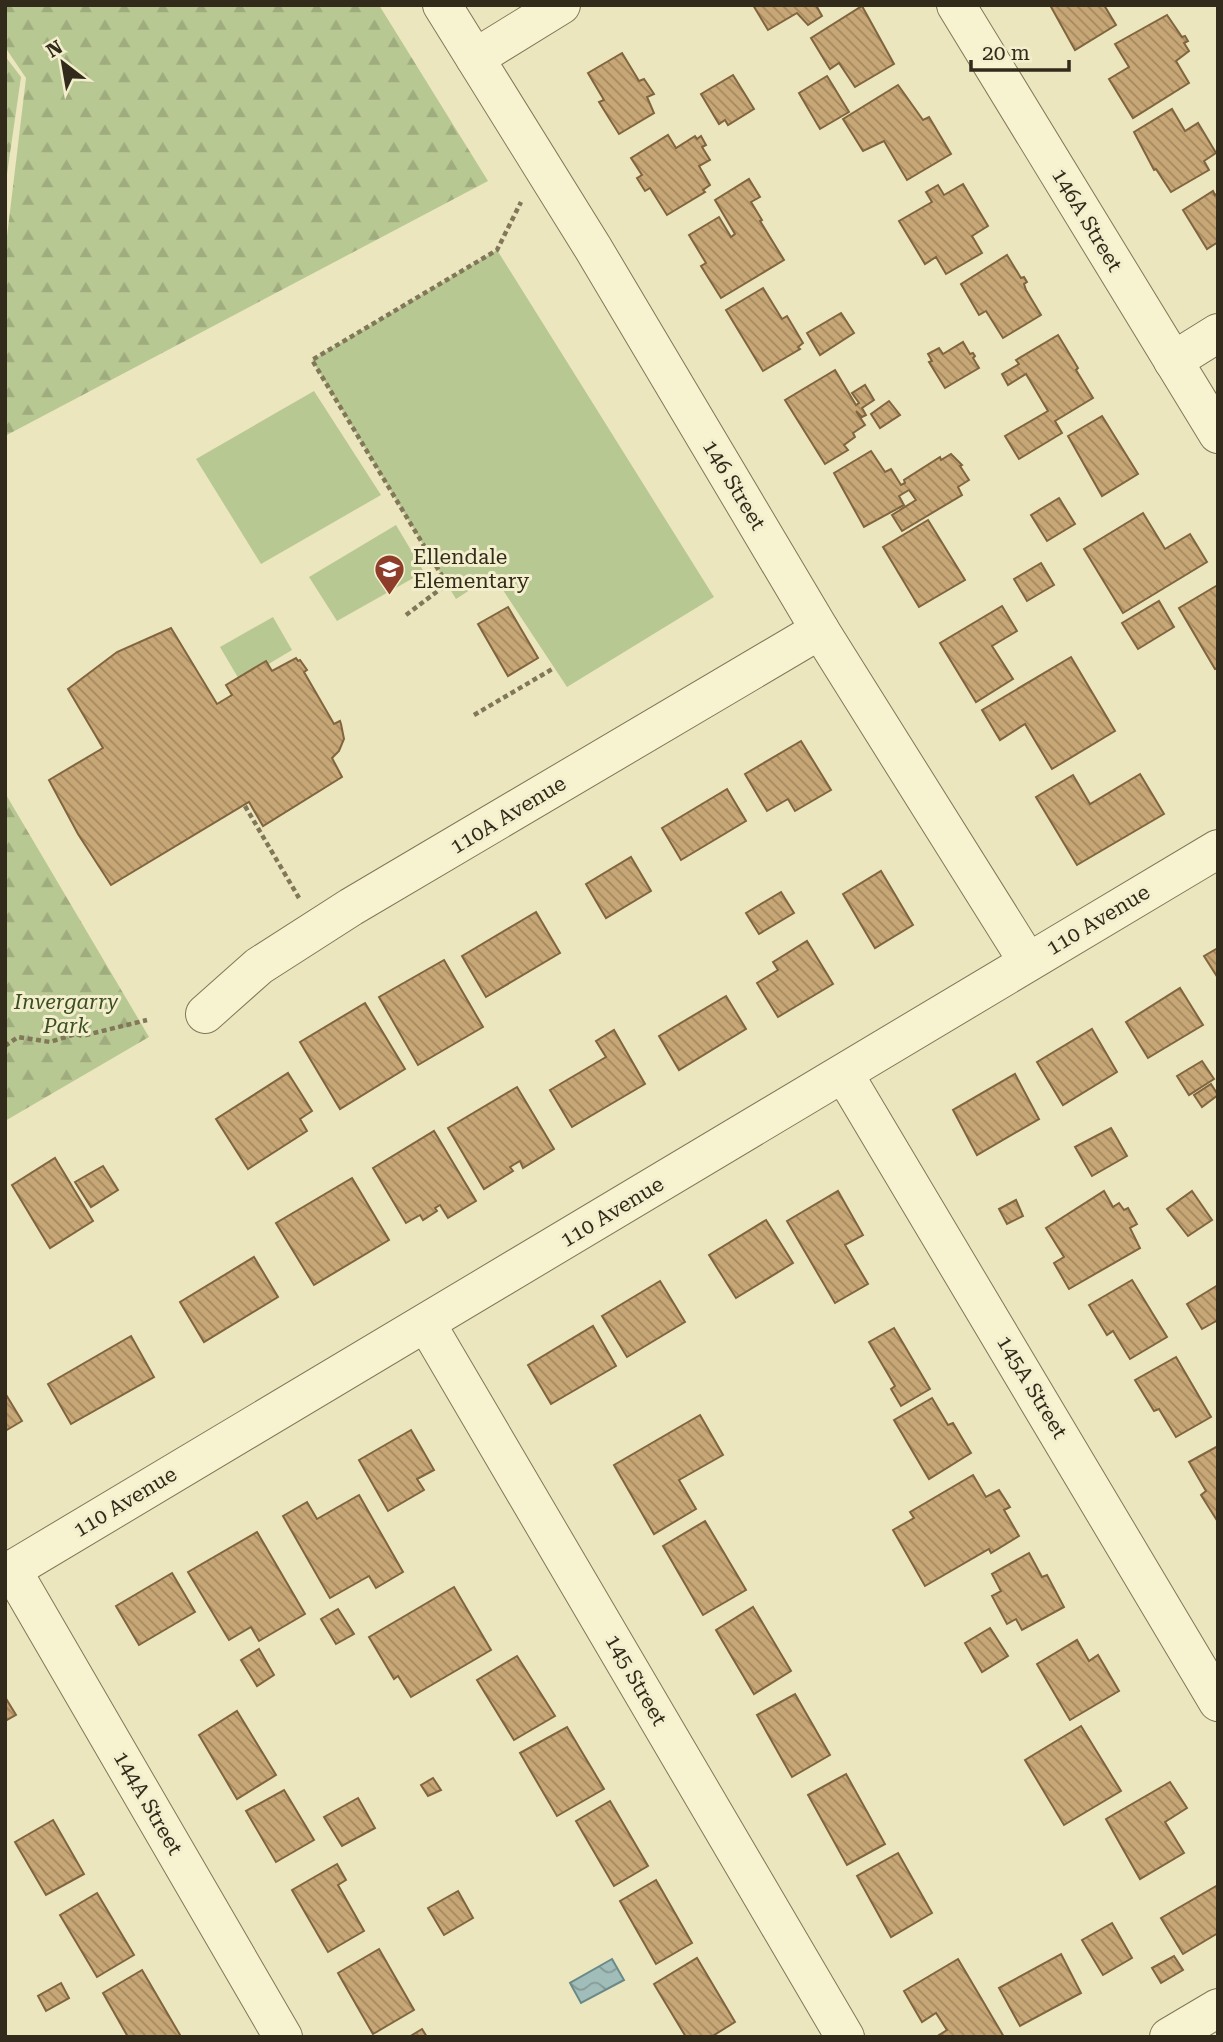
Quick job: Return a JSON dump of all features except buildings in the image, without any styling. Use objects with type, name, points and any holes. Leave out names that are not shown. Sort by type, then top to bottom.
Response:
[{"type":"street","name":"146 Street","points":[[442,5],[593,248],[820,630],[1028,962]]},
{"type":"street","points":[[475,58],[561,5]]},
{"type":"street","name":"146A Street","points":[[956,5],[1218,434]]},
{"type":"street","points":[[1173,361],[1218,333]]},
{"type":"street","name":"110A Avenue","points":[[205,1014],[259,966],[351,907],[820,630]]},
{"type":"street","name":"110 Avenue","points":[[9,1572],[1218,849]]},
{"type":"street","name":"145A Street","points":[[844,1074],[1218,1702]]},
{"type":"street","name":"145 Street","points":[[426,1323],[845,2037]]},
{"type":"street","name":"144A Street","points":[[9,1572],[283,2037]]},
{"type":"street","points":[[1169,2037],[1218,2008]]},
{"type":"path","points":[[405,615],[447,584],[312,360],[497,250],[523,198]]},
{"type":"path","points":[[474,715],[554,668]]},
{"type":"path","points":[[245,806],[302,903]]},
{"type":"path","points":[[5,1046],[18,1037],[50,1042],[147,1020]]},
{"type":"green space","points":[[5,5],[379,5],[488,181],[5,436],[5,253],[26,78],[5,47]]},
{"type":"green space","points":[[5,56],[21,77],[5,188]]},
{"type":"green space","points":[[497,250],[714,597],[567,687],[493,575],[456,599],[312,360]]},
{"type":"green space","points":[[314,391],[381,495],[261,564],[196,459]]},
{"type":"green space","points":[[396,525],[424,572],[337,621],[309,577]]},
{"type":"green space","points":[[273,617],[292,650],[240,681],[220,647]]},
{"type":"green space","name":"Invergarry Park","points":[[5,793],[149,1037],[5,1121]]},
{"type":"water","points":[[612,1959],[624,1980],[581,2003],[570,1983]]},
{"type":"place","name":"Ellendale Elementary","points":[[390,596]]}]
